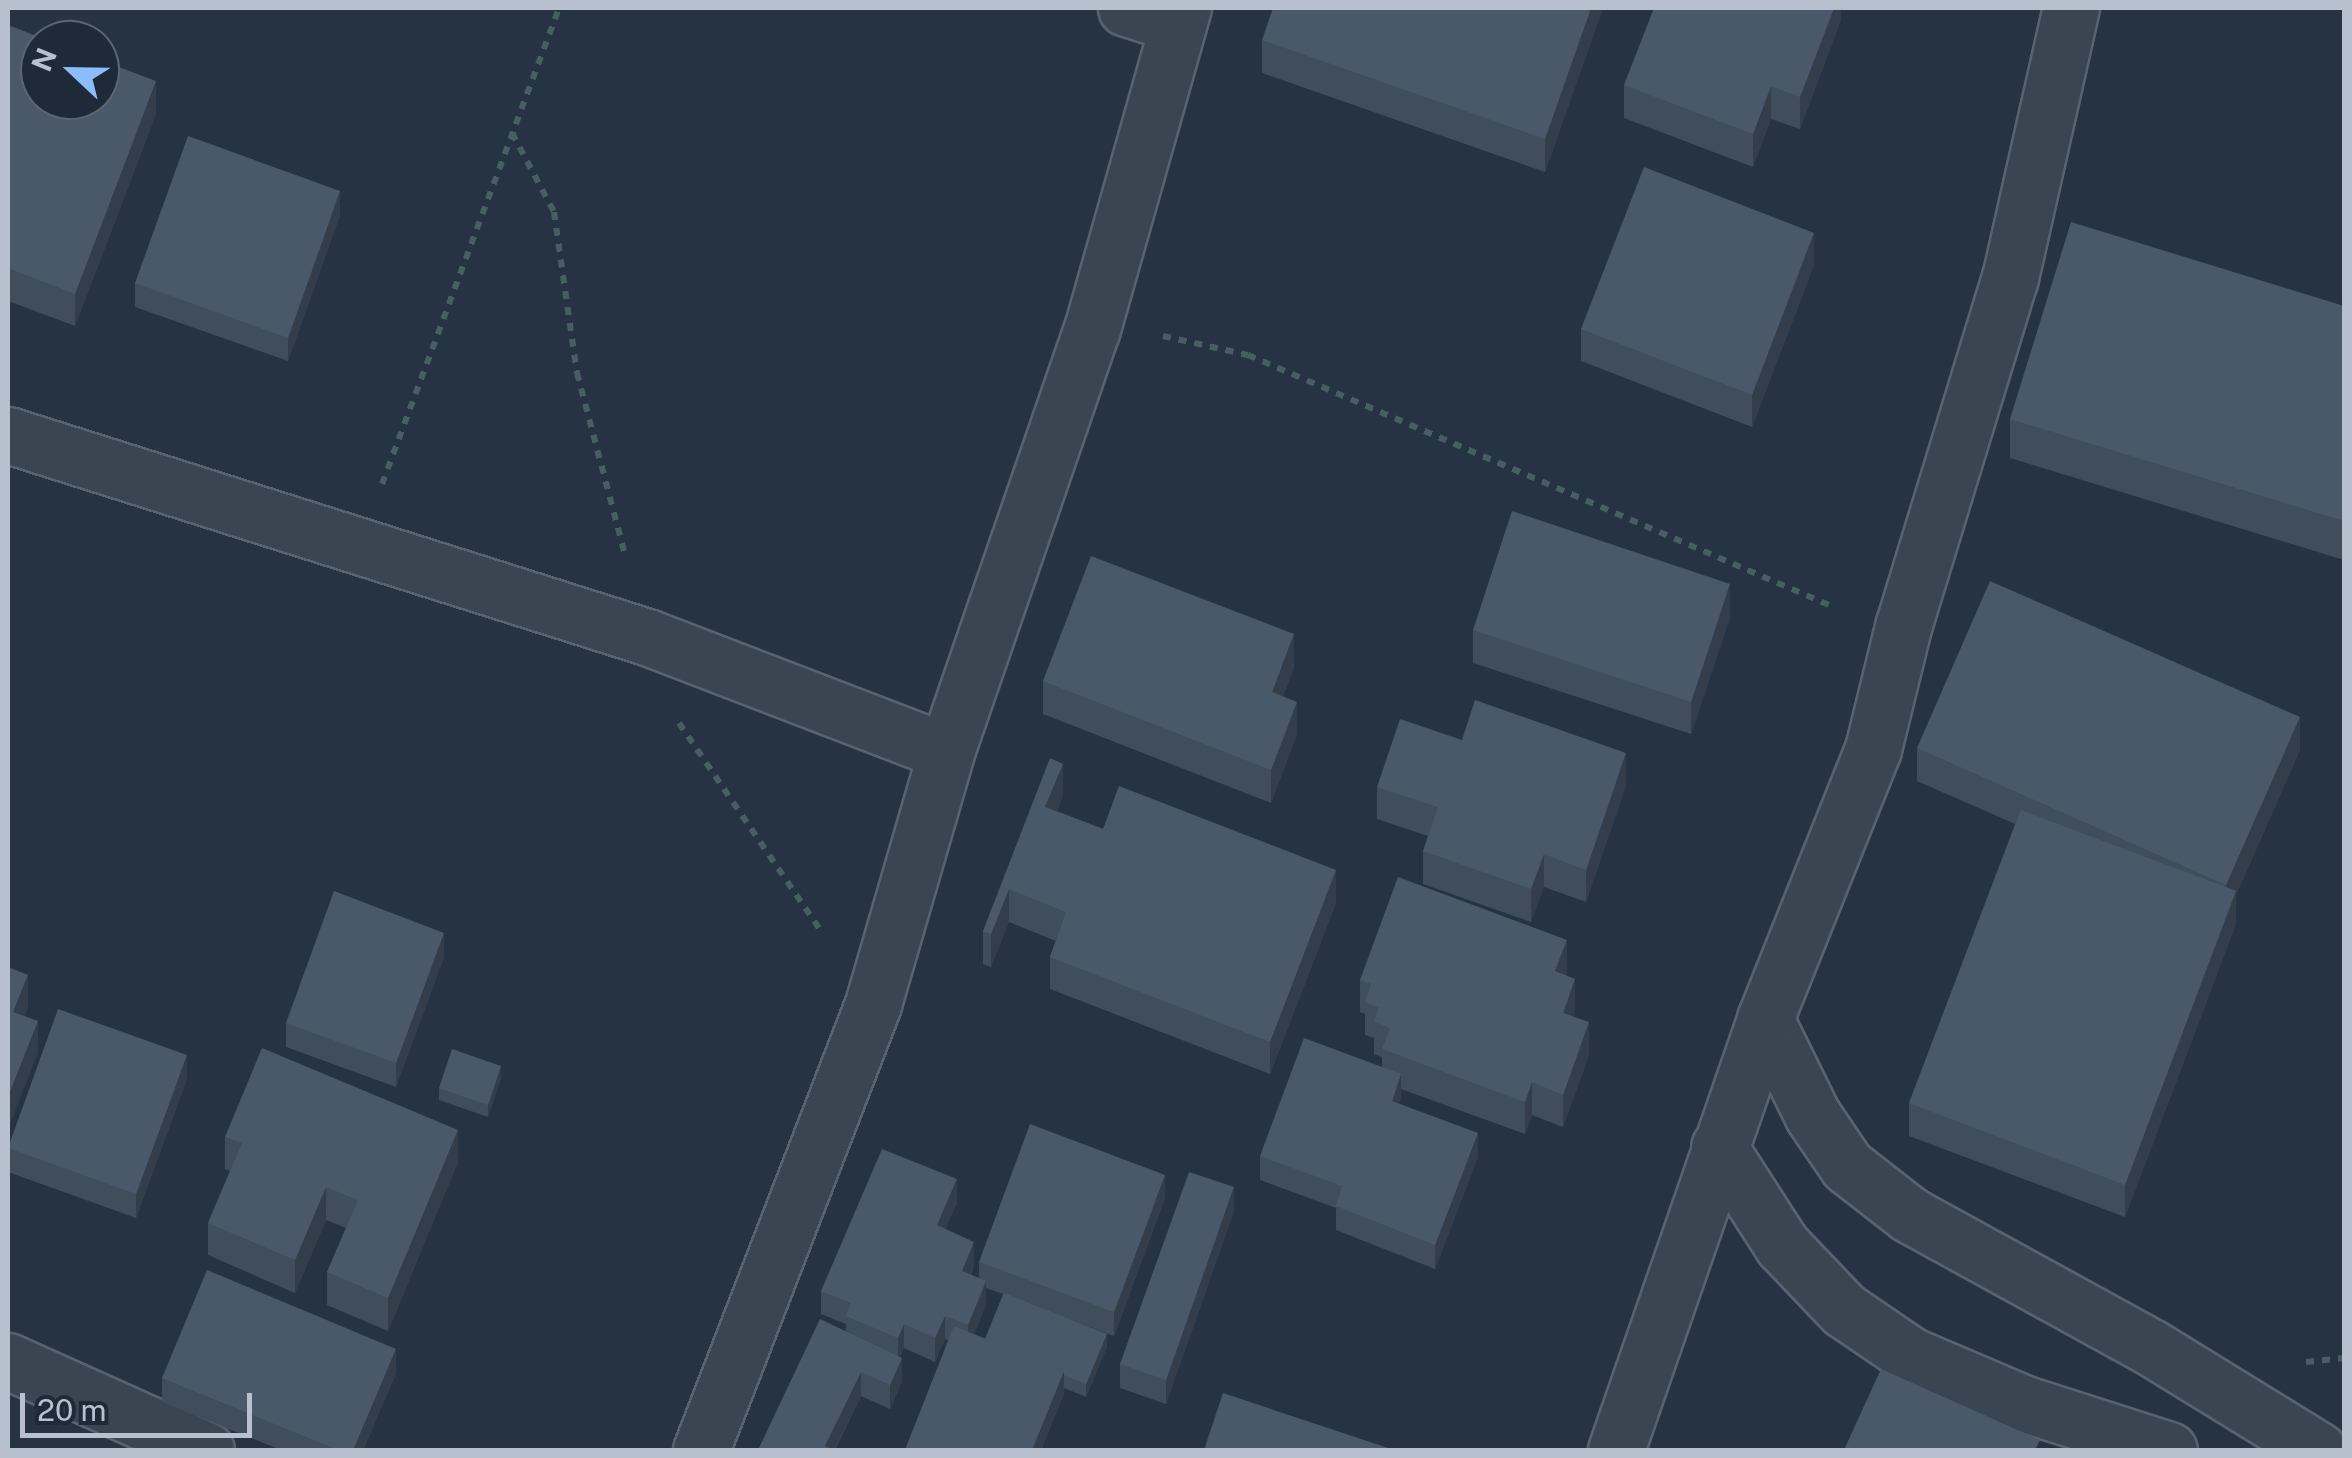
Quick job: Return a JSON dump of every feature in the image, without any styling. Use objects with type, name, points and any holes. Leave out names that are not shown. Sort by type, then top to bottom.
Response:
[{"type":"street","points":[[1616,1450],[1718,1147],[1872,749],[1902,627],[2010,278],[2072,8]]},
{"type":"street","points":[[701,1450],[873,1004],[946,752],[1092,328],[1162,13]]},
{"type":"street","points":[[8,435],[358,550],[647,637],[946,752]]},
{"type":"street","points":[[1765,1019],[1813,1116],[1847,1166],[1910,1215],[2152,1348],[2318,1450]]},
{"type":"street","points":[[1718,1147],[1782,1245],[1844,1310],[1910,1355],[2026,1404],[2169,1450]]},
{"type":"street","points":[[8,1361],[206,1450]]},
{"type":"path","points":[[358,550],[559,8]]},
{"type":"path","points":[[512,133],[554,212],[578,373],[647,637],[686,741],[873,1004]]},
{"type":"path","points":[[1092,328],[1185,338],[1248,355],[1817,602],[1902,627]]},
{"type":"building","points":[[1273,8],[1591,8],[1545,139],[1262,40]]},
{"type":"building","points":[[1654,8],[1834,8],[1800,97],[1771,86],[1753,134],[1624,85]]},
{"type":"building","points":[[8,25],[20,30],[20,120],[120,120],[120,68],[156,81],[75,294],[8,268]]},
{"type":"building","points":[[188,136],[340,191],[288,338],[135,283]]},
{"type":"building","points":[[1644,167],[1814,233],[1752,395],[1581,329]]},
{"type":"building","points":[[2071,222],[2344,306],[2344,521],[2010,419]]},
{"type":"building","points":[[1512,511],[1730,584],[1691,702],[1473,630]]},
{"type":"building","points":[[1091,556],[1294,634],[1272,692],[1297,702],[1271,770],[1043,681]]},
{"type":"building","points":[[1990,581],[2300,717],[2226,885],[1917,748]]},
{"type":"building","points":[[1475,700],[1626,753],[1586,870],[1544,854],[1531,889],[1423,851],[1438,807],[1377,787],[1400,719],[1462,740]]},
{"type":"building","points":[[1050,758],[1063,764],[1045,807],[1103,829],[1119,786],[1336,870],[1270,1042],[1050,957],[1066,912],[1009,889],[991,934],[983,931]]},
{"type":"building","points":[[2021,810],[2236,891],[2125,1185],[1909,1103]]},
{"type":"building","points":[[1398,877],[1567,940],[1555,971],[1575,979],[1563,1013],[1589,1022],[1563,1095],[1532,1082],[1525,1102],[1382,1049],[1390,1028],[1374,1021],[1379,1008],[1365,1002],[1371,984],[1360,980]]},
{"type":"building","points":[[334,891],[444,933],[396,1063],[286,1023]]},
{"type":"building","points":[[8,967],[28,975],[13,1012],[38,1021],[8,1097]]},
{"type":"building","points":[[58,1009],[187,1055],[136,1194],[8,1148]]},
{"type":"building","points":[[1304,1038],[1401,1074],[1392,1101],[1478,1133],[1435,1245],[1336,1206],[1342,1186],[1260,1156]]},
{"type":"building","points":[[262,1048],[458,1130],[388,1298],[327,1272],[358,1200],[326,1187],[295,1260],[208,1223],[242,1143],[225,1137]]},
{"type":"building","points":[[452,1049],[501,1066],[488,1105],[439,1088]]},
{"type":"building","points":[[1030,1124],[1165,1175],[1114,1312],[979,1262]]},
{"type":"building","points":[[882,1149],[957,1179],[937,1225],[974,1242],[962,1271],[986,1281],[968,1325],[945,1316],[935,1338],[904,1324],[898,1338],[846,1316],[851,1303],[821,1291]]},
{"type":"building","points":[[1189,1172],[1234,1187],[1166,1380],[1120,1364]]},
{"type":"building","points":[[207,1270],[396,1349],[353,1450],[338,1450],[162,1378]]},
{"type":"building","points":[[1004,1293],[1107,1334],[1086,1384],[985,1339]]},
{"type":"building","points":[[820,1319],[902,1358],[890,1385],[861,1372],[825,1446],[835,1450],[758,1450]]},
{"type":"building","points":[[954,1326],[1064,1371],[1032,1450],[905,1450]]},
{"type":"building","points":[[1881,1369],[2040,1440],[2035,1450],[1844,1450]]},
{"type":"building","points":[[1223,1393],[1394,1450],[1204,1450]]}]
